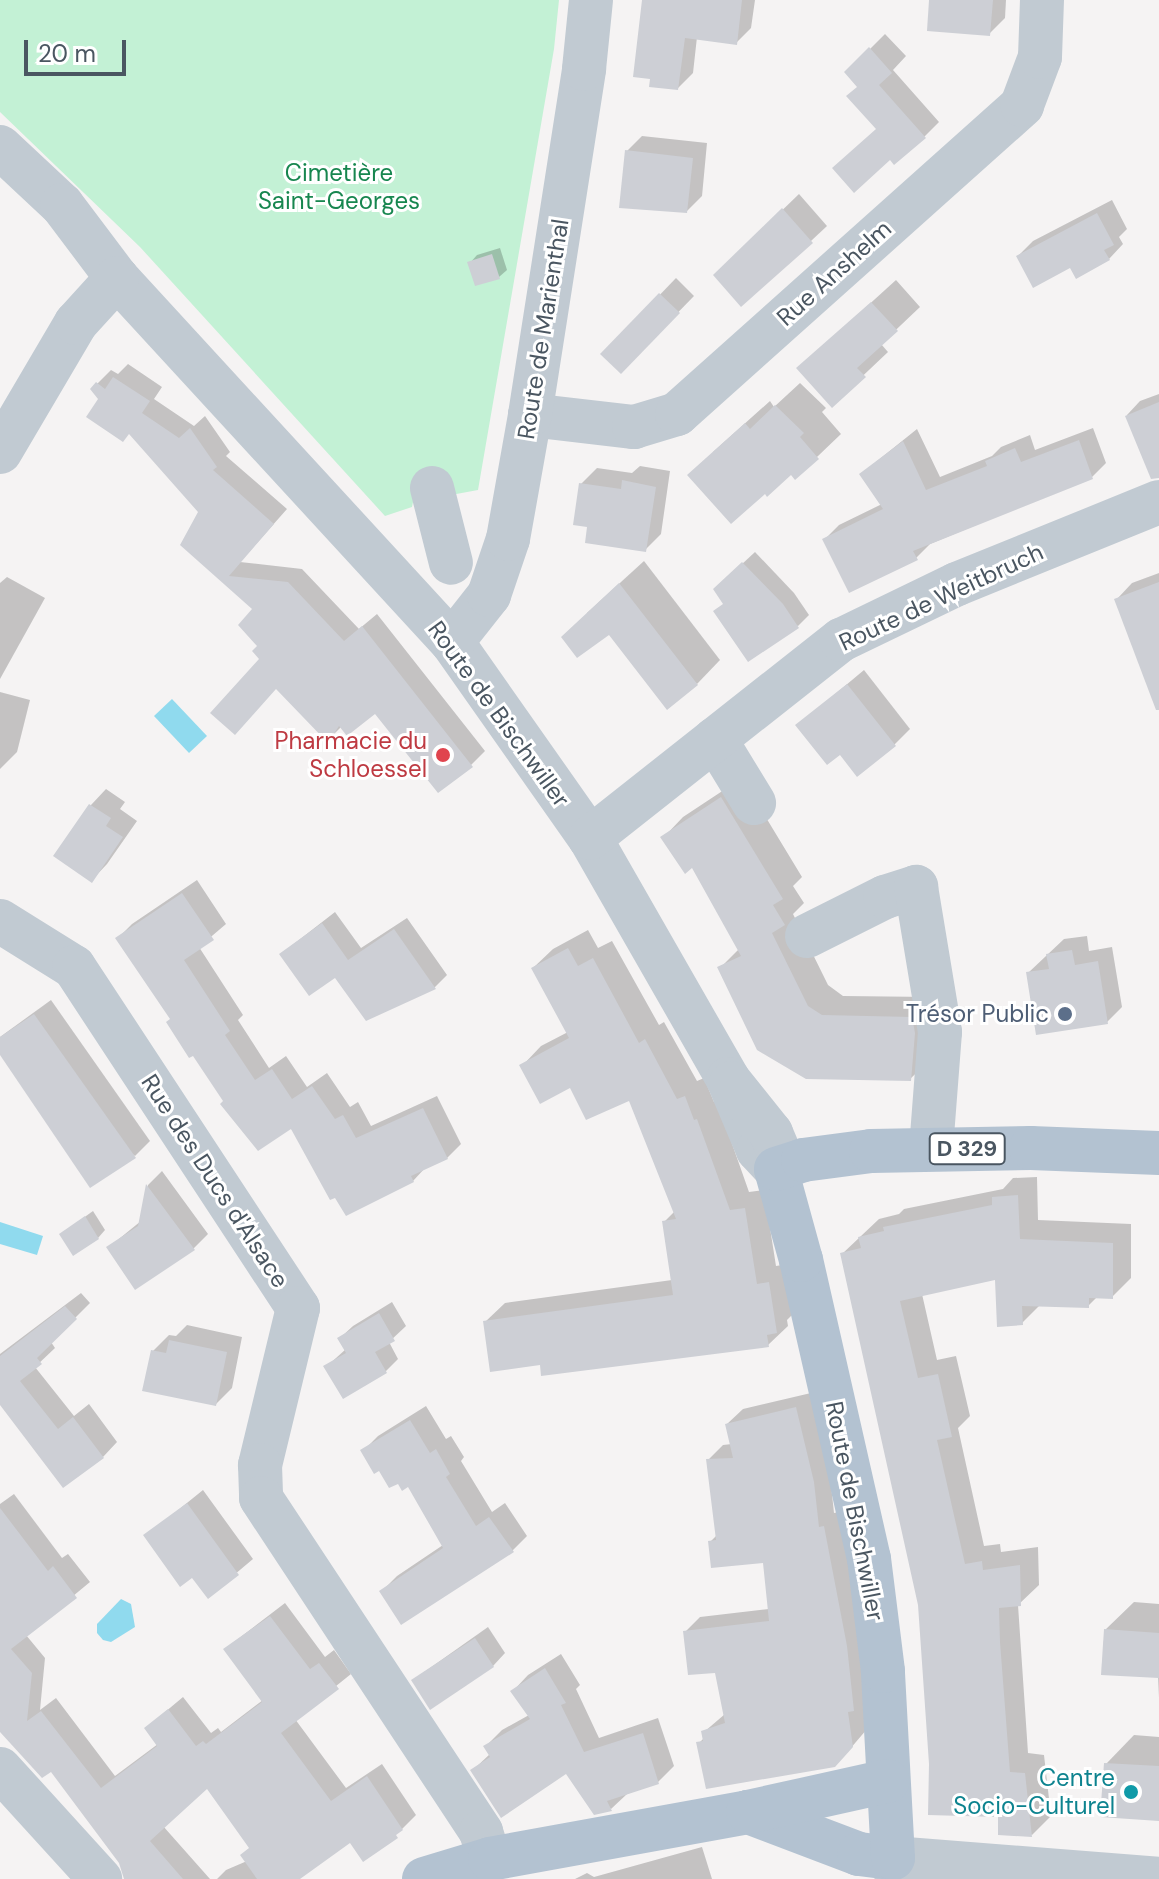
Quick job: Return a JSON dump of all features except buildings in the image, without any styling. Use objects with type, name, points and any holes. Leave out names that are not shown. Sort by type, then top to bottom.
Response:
[{"type":"main road","name":"D 329","points":[[776,1169],[847,1153],[931,1149],[1031,1148],[1159,1153]]},
{"type":"main road","name":"Route de Bischwiller","points":[[776,1169],[801,1260],[869,1559],[883,1671],[895,1869]]},
{"type":"main road","points":[[424,1879],[490,1859],[748,1812],[888,1781]]},
{"type":"main road","points":[[748,1812],[895,1869]]},
{"type":"street","name":"Route de Marienthal","points":[[452,642],[489,595],[508,539],[584,69],[591,0]]},
{"type":"street","name":"Rue Anshelm","points":[[530,415],[634,427],[677,414],[1022,105],[1040,57],[1042,0]]},
{"type":"street","name":"Route de Bischwiller","points":[[0,147],[62,205],[117,278],[452,642],[590,838],[731,1083],[758,1150],[776,1169]]},
{"type":"street","name":"Route de Bischwiller","points":[[0,168],[53,224],[117,278]]},
{"type":"street","points":[[0,452],[76,323],[117,278]]},
{"type":"street","points":[[432,488],[451,563]]},
{"type":"street","name":"Route de Weitbruch","points":[[590,838],[841,640],[957,584],[1159,502]]},
{"type":"street","points":[[715,739],[754,803]]},
{"type":"street","points":[[807,936],[885,897],[916,887],[940,1032],[931,1149]]},
{"type":"street","name":"Rue des Ducs d'Alsace","points":[[0,921],[74,967],[298,1308],[260,1465],[261,1498],[481,1832],[490,1859]]},
{"type":"street","points":[[0,1769],[100,1879]]},
{"type":"street","points":[[895,1869],[1158,1879]]},
{"type":"green space","name":"Cimetière Saint-Georges","points":[[0,0],[559,0],[554,49],[478,490],[413,502],[412,507],[385,516],[140,247],[0,112]]},
{"type":"water","points":[[172,699],[207,736],[189,753],[154,716]]},
{"type":"water","points":[[0,1222],[43,1236],[37,1255],[0,1244]]},
{"type":"water","points":[[121,1599],[131,1604],[135,1627],[111,1642],[103,1640],[97,1633],[97,1624]]},
{"type":"place","name":"Pharmacie du Schloessel","points":[[443,755]]},
{"type":"place","name":"Trésor Public","points":[[1065,1014]]},
{"type":"place","name":"Centre Socio-Culturel","points":[[1131,1792]]}]
